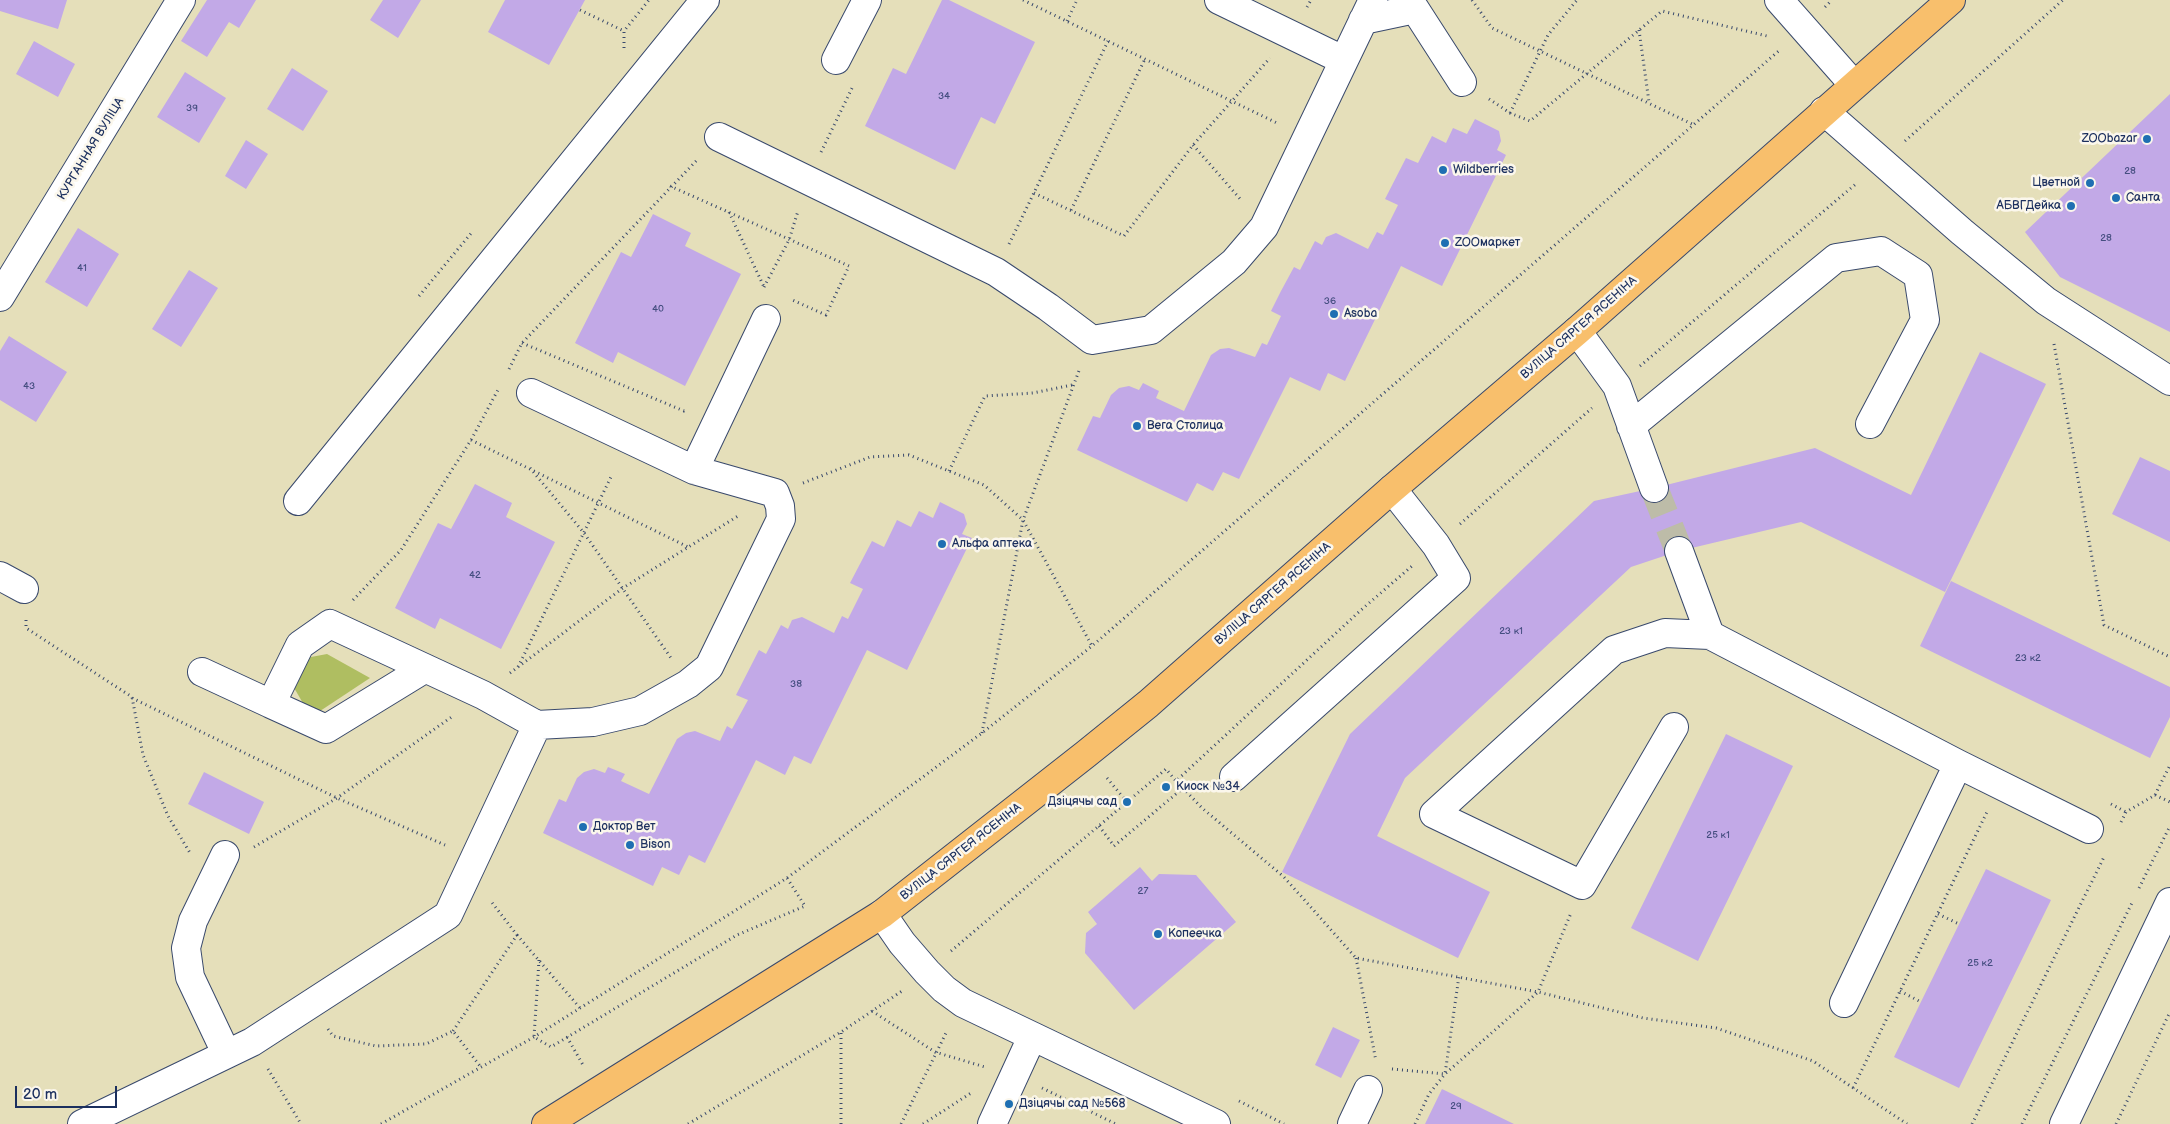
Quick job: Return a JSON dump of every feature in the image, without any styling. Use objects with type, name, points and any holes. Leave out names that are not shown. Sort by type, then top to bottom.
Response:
[{"type":"main road","name":"ВУЛІЦА СЯРГЕЯ ЯСЕНІНА","points":[[546,1124],[882,914],[1148,704],[1392,489],[1578,331],[1951,0]]},
{"type":"street","name":"КУРГАННАЯ ВУЛІЦА","points":[[0,297],[181,0]]},
{"type":"street","points":[[298,501],[705,0]]},
{"type":"street","points":[[836,60],[867,0]]},
{"type":"street","points":[[1219,0],[1343,60]]},
{"type":"street","points":[[1778,0],[1796,34],[1854,85]]},
{"type":"street","points":[[719,137],[996,272],[1092,340],[1151,330],[1234,262],[1264,226],[1368,10],[1422,5],[1462,82]]},
{"type":"street","points":[[1824,111],[1881,162],[2046,301],[2170,381]]},
{"type":"street","points":[[1631,426],[1836,258],[1882,251],[1918,275],[1925,320],[1870,424]]},
{"type":"street","points":[[694,470],[766,319]]},
{"type":"street","points":[[1578,331],[1617,386],[1654,488]]},
{"type":"street","points":[[271,704],[300,645],[330,624],[482,695],[537,725],[593,722],[640,711],[688,684],[709,667],[781,518],[780,506],[775,494],[694,470],[530,393]]},
{"type":"street","points":[[1234,777],[1456,578],[1436,544],[1392,489]]},
{"type":"street","points":[[1679,551],[1710,635]]},
{"type":"street","points":[[0,576],[24,589]]},
{"type":"street","points":[[1674,728],[1582,885],[1434,814],[1614,650],[1665,633],[1710,635],[1958,764],[2089,829]]},
{"type":"street","points":[[202,672],[326,729],[424,669]]},
{"type":"street","points":[[82,1124],[252,1042],[448,915],[537,725]]},
{"type":"street","points":[[1844,1003],[1958,764]]},
{"type":"street","points":[[225,855],[193,921],[186,948],[190,977],[226,1053]]},
{"type":"street","points":[[2064,1124],[2170,902]]},
{"type":"street","points":[[882,914],[927,972],[944,989],[963,1003],[1216,1124]]},
{"type":"street","points":[[992,1124],[1032,1037]]},
{"type":"street","points":[[1352,1124],[1372,1079]]},
{"type":"path","points":[[624,50],[624,31],[649,0]]},
{"type":"path","points":[[1023,0],[1306,137]]},
{"type":"path","points":[[1067,21],[1076,0]]},
{"type":"path","points":[[1034,193],[1124,236],[1193,146],[1290,35],[1311,0]]},
{"type":"path","points":[[1472,0],[1492,28],[1692,124]]},
{"type":"path","points":[[1510,113],[1548,34],[1577,0]]},
{"type":"path","points":[[1176,782],[1361,610],[1617,386],[1881,162],[2063,0]]},
{"type":"path","points":[[580,10],[624,31]]},
{"type":"path","points":[[1462,82],[1510,113],[1530,121],[1662,11],[1796,34]]},
{"type":"path","points":[[1639,30],[1649,103]]},
{"type":"path","points":[[381,1124],[534,1036],[787,878],[982,734],[1092,646],[1796,34]]},
{"type":"path","points":[[996,272],[1108,41]]},
{"type":"path","points":[[1071,210],[1145,59]]},
{"type":"path","points":[[1193,146],[1264,226]]},
{"type":"path","points":[[670,186],[849,266],[826,315],[782,295]]},
{"type":"path","points":[[729,212],[764,287],[773,291]]},
{"type":"path","points":[[419,296],[475,229]]},
{"type":"path","points":[[2046,301],[2104,625],[2170,657]]},
{"type":"path","points":[[982,734],[1023,520],[1072,384],[1092,340]]},
{"type":"path","points":[[522,342],[684,411]]},
{"type":"path","points":[[949,471],[985,396],[1033,393],[1072,384]]},
{"type":"path","points":[[471,440],[688,547]]},
{"type":"path","points":[[518,667],[623,588],[775,494],[870,457],[910,455],[984,485],[1023,520],[1092,646]]},
{"type":"path","points":[[530,468],[584,533],[688,684]]},
{"type":"path","points":[[599,502],[611,476]]},
{"type":"path","points":[[24,589],[26,628],[132,697],[337,798],[474,857]]},
{"type":"path","points":[[132,697],[144,755],[168,816],[192,856]]},
{"type":"path","points":[[2117,830],[2126,812],[2155,795],[2170,765]]},
{"type":"path","points":[[688,1124],[841,1032],[927,972],[1166,770],[1202,808],[1284,877],[1356,958],[1372,1079]]},
{"type":"path","points":[[1853,1088],[2000,785]]},
{"type":"path","points":[[1099,826],[1114,846],[1183,788]]},
{"type":"path","points":[[2155,795],[2170,802]]},
{"type":"path","points":[[2022,1124],[2170,826]]},
{"type":"path","points":[[1972,1124],[2104,856]]},
{"type":"path","points":[[534,1036],[550,1047],[737,935],[805,906],[787,878]]},
{"type":"path","points":[[1415,1124],[1429,1094],[1444,1074],[1538,992],[1582,885]]},
{"type":"path","points":[[488,898],[580,1008]]},
{"type":"path","points":[[1938,914],[1959,924]]},
{"type":"path","points":[[308,1004],[333,1036],[376,1046],[426,1044],[453,1031],[517,935]]},
{"type":"path","points":[[1356,958],[1538,992],[1643,1018],[1716,1028],[1813,1061],[1907,1124]]},
{"type":"path","points":[[534,1036],[539,960]]},
{"type":"path","points":[[1444,1074],[1459,976]]},
{"type":"path","points":[[1900,991],[1921,1002]]},
{"type":"path","points":[[901,1124],[935,1052],[963,1003]]},
{"type":"path","points":[[2116,1124],[2170,1012]]},
{"type":"path","points":[[453,1031],[480,1066]]},
{"type":"path","points":[[841,1032],[841,1124]]},
{"type":"path","points":[[252,1042],[301,1124]]},
{"type":"path","points":[[1387,1069],[1444,1074]]},
{"type":"path","points":[[922,1124],[979,1088]]},
{"type":"green space","points":[[327,654],[370,678],[311,717],[293,686],[302,661]]},
{"type":"building","points":[[0,0],[67,0],[58,29],[0,11]]},
{"type":"building","points":[[207,0],[256,0],[239,28],[229,22],[207,57],[181,41]]},
{"type":"building","points":[[383,0],[421,0],[398,38],[370,20]]},
{"type":"building","points":[[505,0],[585,0],[549,65],[488,32]]},
{"type":"building","points":[[942,0],[949,0],[1035,42],[995,124],[981,117],[955,170],[865,126],[893,68],[906,74]]},
{"type":"building","points":[[34,41],[75,64],[58,97],[16,74]]},
{"type":"building","points":[[292,68],[328,91],[303,131],[267,109]]},
{"type":"building","points":[[185,72],[226,98],[199,143],[157,117]]},
{"type":"building","name":"Санта","points":[[2170,94],[2170,332],[2060,277],[2025,232]]},
{"type":"building","points":[[1475,119],[1499,131],[1501,141],[1497,150],[1506,155],[1442,286],[1401,266],[1345,381],[1328,373],[1320,391],[1290,377],[1239,479],[1223,472],[1213,491],[1197,483],[1187,502],[1077,450],[1093,416],[1100,418],[1111,395],[1119,388],[1129,386],[1139,390],[1143,383],[1159,391],[1156,398],[1184,411],[1211,355],[1220,349],[1229,348],[1255,357],[1262,343],[1267,345],[1281,316],[1271,311],[1281,291],[1294,267],[1300,270],[1315,241],[1322,245],[1326,237],[1336,233],[1368,249],[1377,232],[1383,235],[1398,205],[1385,199],[1406,158],[1418,163],[1432,136],[1446,143],[1453,128],[1467,134]]},
{"type":"building","points":[[246,140],[268,154],[246,189],[225,176]]},
{"type":"building","points":[[653,214],[691,233],[685,246],[741,274],[685,386],[618,352],[613,363],[575,343],[621,252],[631,257]]},
{"type":"building","points":[[78,228],[119,254],[87,307],[45,282]]},
{"type":"building","points":[[189,270],[218,288],[181,347],[152,329]]},
{"type":"building","points":[[9,336],[67,372],[36,422],[0,400],[0,351]]},
{"type":"building","points":[[1980,352],[2046,384],[1945,592],[1801,522],[1679,551],[1631,567],[1405,778],[1377,836],[1490,892],[1458,958],[1282,872],[1350,734],[1594,501],[1815,448],[1911,495]]},
{"type":"building","points":[[2140,457],[2170,471],[2170,542],[2112,514]]},
{"type":"building","points":[[475,484],[512,503],[506,517],[555,542],[501,649],[440,618],[435,629],[395,608],[438,523],[451,529]]},
{"type":"building","points":[[940,502],[964,514],[967,524],[962,534],[972,538],[907,670],[867,650],[811,764],[794,756],[785,775],[756,760],[705,863],[689,855],[679,875],[662,867],[653,886],[543,833],[559,799],[566,802],[577,778],[584,772],[594,769],[605,773],[608,767],[625,774],[621,781],[649,794],[677,739],[686,733],[695,731],[720,741],[727,726],[732,729],[748,700],[736,695],[759,650],[766,654],[781,625],[788,629],[792,620],[802,617],[834,633],[842,616],[848,619],[863,589],[850,583],[872,541],[884,547],[897,520],[911,527],[919,511],[933,518]]},
{"type":"building","points":[[1951,581],[2170,687],[2170,717],[2150,758],[1920,646]]},
{"type":"building","points":[[1726,734],[1793,766],[1698,961],[1631,928]]},
{"type":"building","points":[[204,772],[264,802],[249,834],[188,804]]},
{"type":"building","points":[[1140,867],[1152,881],[1159,874],[1196,875],[1236,922],[1134,1010],[1085,953],[1086,933],[1097,924],[1088,912]]},
{"type":"building","points":[[1986,869],[2051,900],[1959,1088],[1894,1057]]},
{"type":"building","points":[[1333,1027],[1360,1040],[1341,1078],[1315,1065]]},
{"type":"building","points":[[1442,1089],[1514,1124],[1425,1124]]},
{"type":"tunnel","points":[[1654,488],[1679,551]]},
{"type":"place","name":"ZOObazar","points":[[2147,139]]},
{"type":"place","name":"Wildberries","points":[[1443,170]]},
{"type":"place","name":"Цветной","points":[[2090,183]]},
{"type":"place","name":"Санта","points":[[2116,198]]},
{"type":"place","name":"АБВГДейка","points":[[2071,206]]},
{"type":"place","name":"ZOOмаркет","points":[[1445,243]]},
{"type":"place","name":"Asoba","points":[[1334,314]]},
{"type":"place","name":"Вега Столица","points":[[1137,426]]},
{"type":"place","name":"Альфа аптека","points":[[942,544]]},
{"type":"place","name":"Киоск №34","points":[[1166,787]]},
{"type":"place","name":"Дзіцячы сад","points":[[1127,802]]},
{"type":"place","name":"Доктор Вет","points":[[583,827]]},
{"type":"place","name":"Bison","points":[[630,845]]},
{"type":"place","name":"Копеечка","points":[[1158,934]]},
{"type":"place","name":"Дзіцячы сад №568","points":[[1009,1104]]}]
